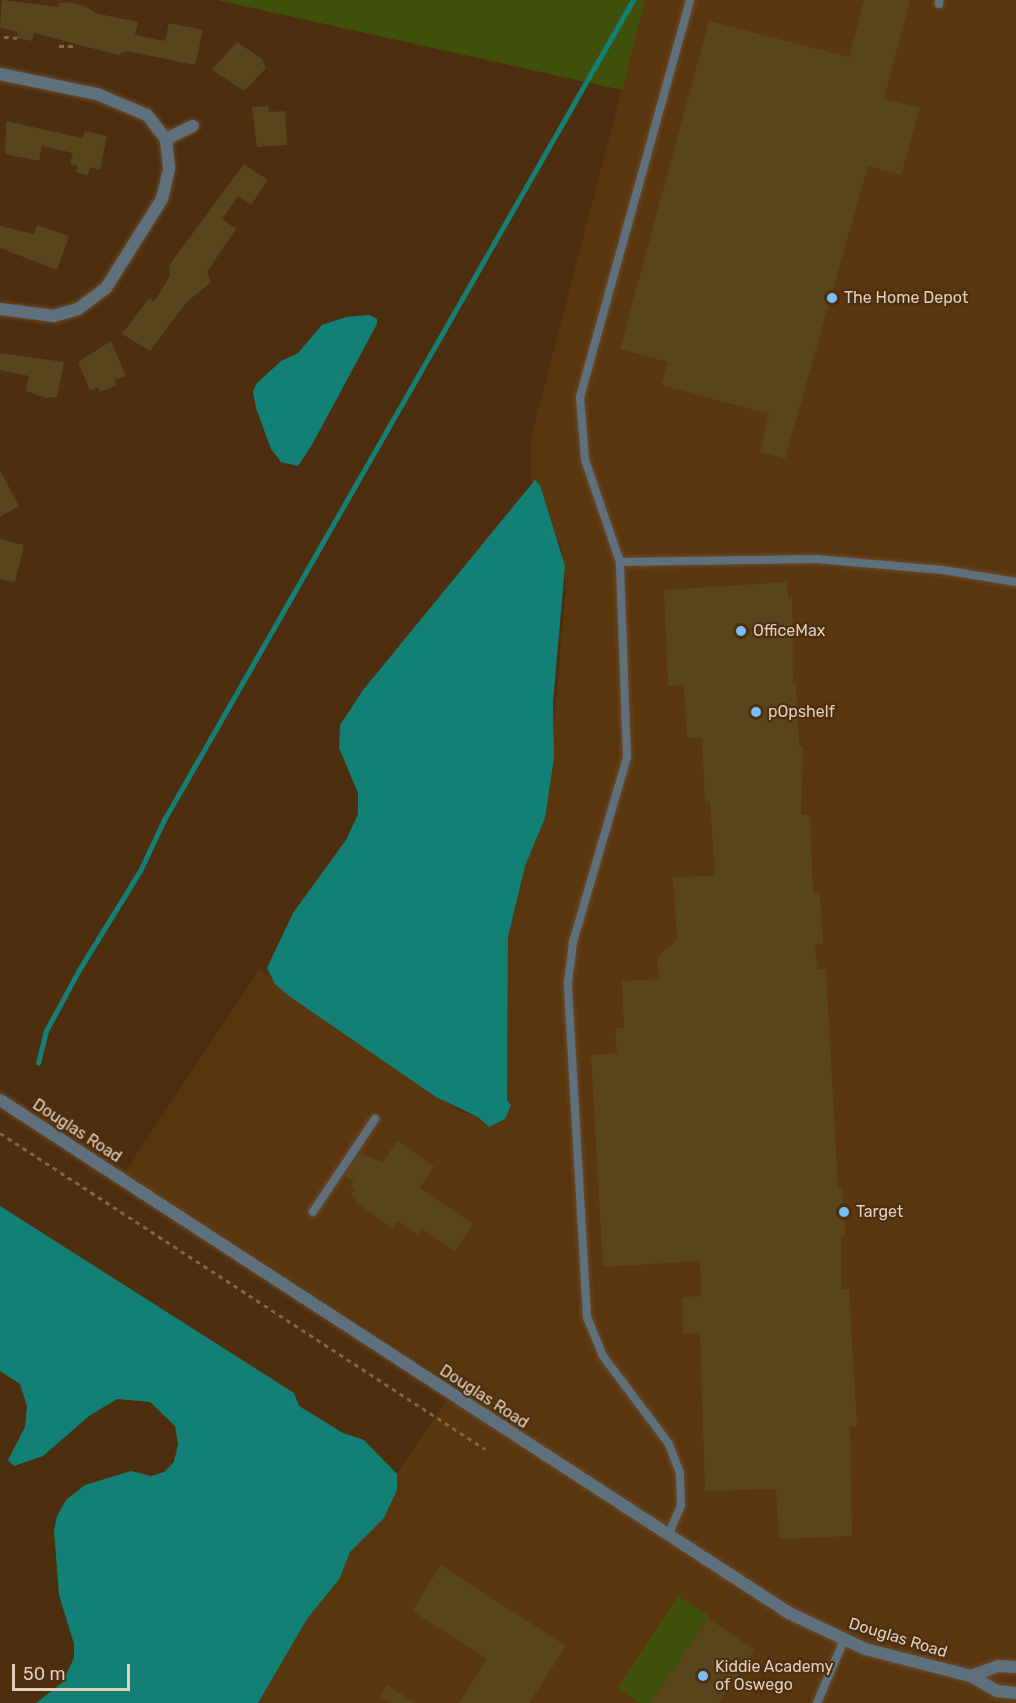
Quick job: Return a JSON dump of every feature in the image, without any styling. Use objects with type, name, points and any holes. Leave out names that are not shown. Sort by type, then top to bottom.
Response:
[{"type":"street","points":[[0,74],[120,101],[147,115],[166,139],[169,168],[162,200],[106,288],[78,309],[54,316],[0,309]]},
{"type":"street","points":[[166,139],[193,126]]},
{"type":"street","name":"Douglas Road","points":[[0,1101],[789,1613],[844,1640],[918,1665],[971,1676],[997,1691],[1016,1693]]},
{"type":"street","points":[[971,1676],[998,1666],[1016,1667]]},
{"type":"lane","points":[[668,1536],[681,1505],[680,1473],[669,1444],[603,1356],[587,1317],[568,983],[573,942],[627,757],[620,562],[585,460],[580,397],[690,0]]},
{"type":"lane","points":[[620,562],[816,560],[943,570],[1016,582]]},
{"type":"lane","points":[[313,1212],[375,1119]]},
{"type":"lane","points":[[817,1703],[844,1640]]},
{"type":"path","points":[[4,37],[20,38]]},
{"type":"path","points":[[59,46],[77,46]]},
{"type":"path","points":[[0,1133],[485,1449]]},
{"type":"shaded area","points":[[645,0],[1016,0],[1016,1703],[258,1703],[307,1619],[340,1578],[350,1552],[384,1518],[397,1490],[397,1474],[457,1385],[125,1172],[259,970],[458,1110],[478,1117],[511,1105],[507,1100],[508,937],[525,866],[545,818],[566,585],[561,546],[546,513],[540,485],[531,481],[531,438]]},
{"type":"green space","points":[[217,0],[645,0],[622,90]]},
{"type":"green space","points":[[678,1596],[709,1616],[650,1703],[641,1703],[618,1688]]},
{"type":"water","points":[[369,315],[377,319],[377,324],[313,443],[298,466],[281,462],[271,449],[256,408],[253,392],[256,384],[281,361],[298,353],[322,325],[346,317]]},
{"type":"water","points":[[535,480],[540,485],[565,566],[553,702],[554,758],[545,818],[525,866],[508,937],[507,1100],[511,1105],[505,1119],[489,1127],[478,1117],[436,1097],[289,996],[275,984],[267,968],[293,913],[346,840],[358,814],[358,793],[339,748],[340,725],[363,690]]},
{"type":"water","points":[[0,1206],[294,1393],[299,1406],[343,1433],[364,1440],[397,1474],[397,1490],[384,1518],[350,1552],[340,1578],[307,1619],[258,1703],[36,1703],[62,1683],[74,1658],[74,1644],[59,1595],[54,1530],[57,1516],[66,1500],[85,1485],[131,1471],[151,1476],[164,1472],[174,1462],[178,1444],[175,1426],[150,1402],[117,1399],[89,1416],[43,1456],[14,1466],[8,1460],[25,1427],[27,1406],[20,1384],[0,1371]]},
{"type":"building","points":[[2,0],[58,7],[59,3],[68,2],[85,6],[95,13],[138,22],[135,35],[165,41],[169,23],[203,30],[195,65],[127,51],[118,55],[34,33],[32,41],[17,38],[18,32],[0,28]]},
{"type":"building","points":[[864,0],[910,0],[884,99],[920,108],[901,175],[868,166],[785,459],[760,452],[769,414],[662,385],[668,362],[620,349],[709,21],[849,57]]},
{"type":"building","points":[[237,42],[262,59],[266,68],[244,91],[212,70]]},
{"type":"building","points":[[268,106],[269,112],[285,111],[287,145],[257,147],[252,107]]},
{"type":"building","points":[[6,121],[82,138],[85,131],[107,136],[100,170],[90,167],[88,175],[76,172],[78,166],[70,164],[73,153],[42,146],[39,161],[5,154]]},
{"type":"building","points":[[244,164],[268,180],[251,205],[238,196],[222,219],[236,229],[207,272],[211,282],[186,303],[150,351],[122,334],[149,298],[154,302],[170,276],[169,266]]},
{"type":"building","points":[[37,225],[69,236],[57,270],[0,248],[0,226],[34,234]]},
{"type":"building","points":[[111,341],[126,376],[114,380],[117,385],[100,392],[98,387],[90,391],[78,362]]},
{"type":"building","points":[[0,353],[64,362],[57,397],[45,398],[26,391],[29,376],[0,370]]},
{"type":"building","points":[[0,470],[19,506],[0,517]]},
{"type":"building","points":[[0,539],[24,545],[15,582],[0,579]]},
{"type":"building","points":[[787,582],[788,599],[792,598],[793,684],[796,684],[799,746],[803,746],[801,815],[810,815],[813,893],[820,893],[823,944],[815,945],[817,970],[826,969],[838,1188],[842,1188],[845,1236],[841,1236],[841,1289],[849,1289],[857,1426],[850,1427],[852,1536],[779,1539],[776,1489],[705,1491],[700,1333],[683,1334],[682,1297],[701,1296],[700,1261],[603,1267],[591,1055],[617,1053],[615,1029],[624,1028],[622,981],[659,979],[657,957],[677,940],[673,877],[715,876],[710,801],[705,801],[702,738],[687,738],[684,685],[668,686],[664,590]]},
{"type":"building","points":[[397,1141],[434,1166],[420,1188],[473,1224],[455,1251],[422,1229],[418,1235],[397,1221],[392,1228],[355,1202],[357,1199],[351,1195],[355,1190],[350,1187],[354,1182],[345,1176],[360,1154],[383,1162]]},
{"type":"building","points":[[441,1565],[566,1646],[529,1703],[459,1703],[487,1659],[412,1611]]},
{"type":"building","name":"Kiddie Academy of Oswego","points":[[708,1618],[755,1650],[719,1703],[650,1703]]},
{"type":"building","points":[[387,1685],[415,1703],[390,1703],[380,1696]]},
{"type":"waterway","points":[[38,1063],[46,1031],[79,970],[140,871],[164,820],[633,0]]},
{"type":"place","name":"The Home Depot","points":[[832,298]]},
{"type":"place","name":"OfficeMax","points":[[741,631]]},
{"type":"place","name":"pOpshelf","points":[[756,712]]},
{"type":"place","name":"Target","points":[[844,1212]]},
{"type":"place","name":"Kiddie Academy of Oswego","points":[[703,1676]]}]
